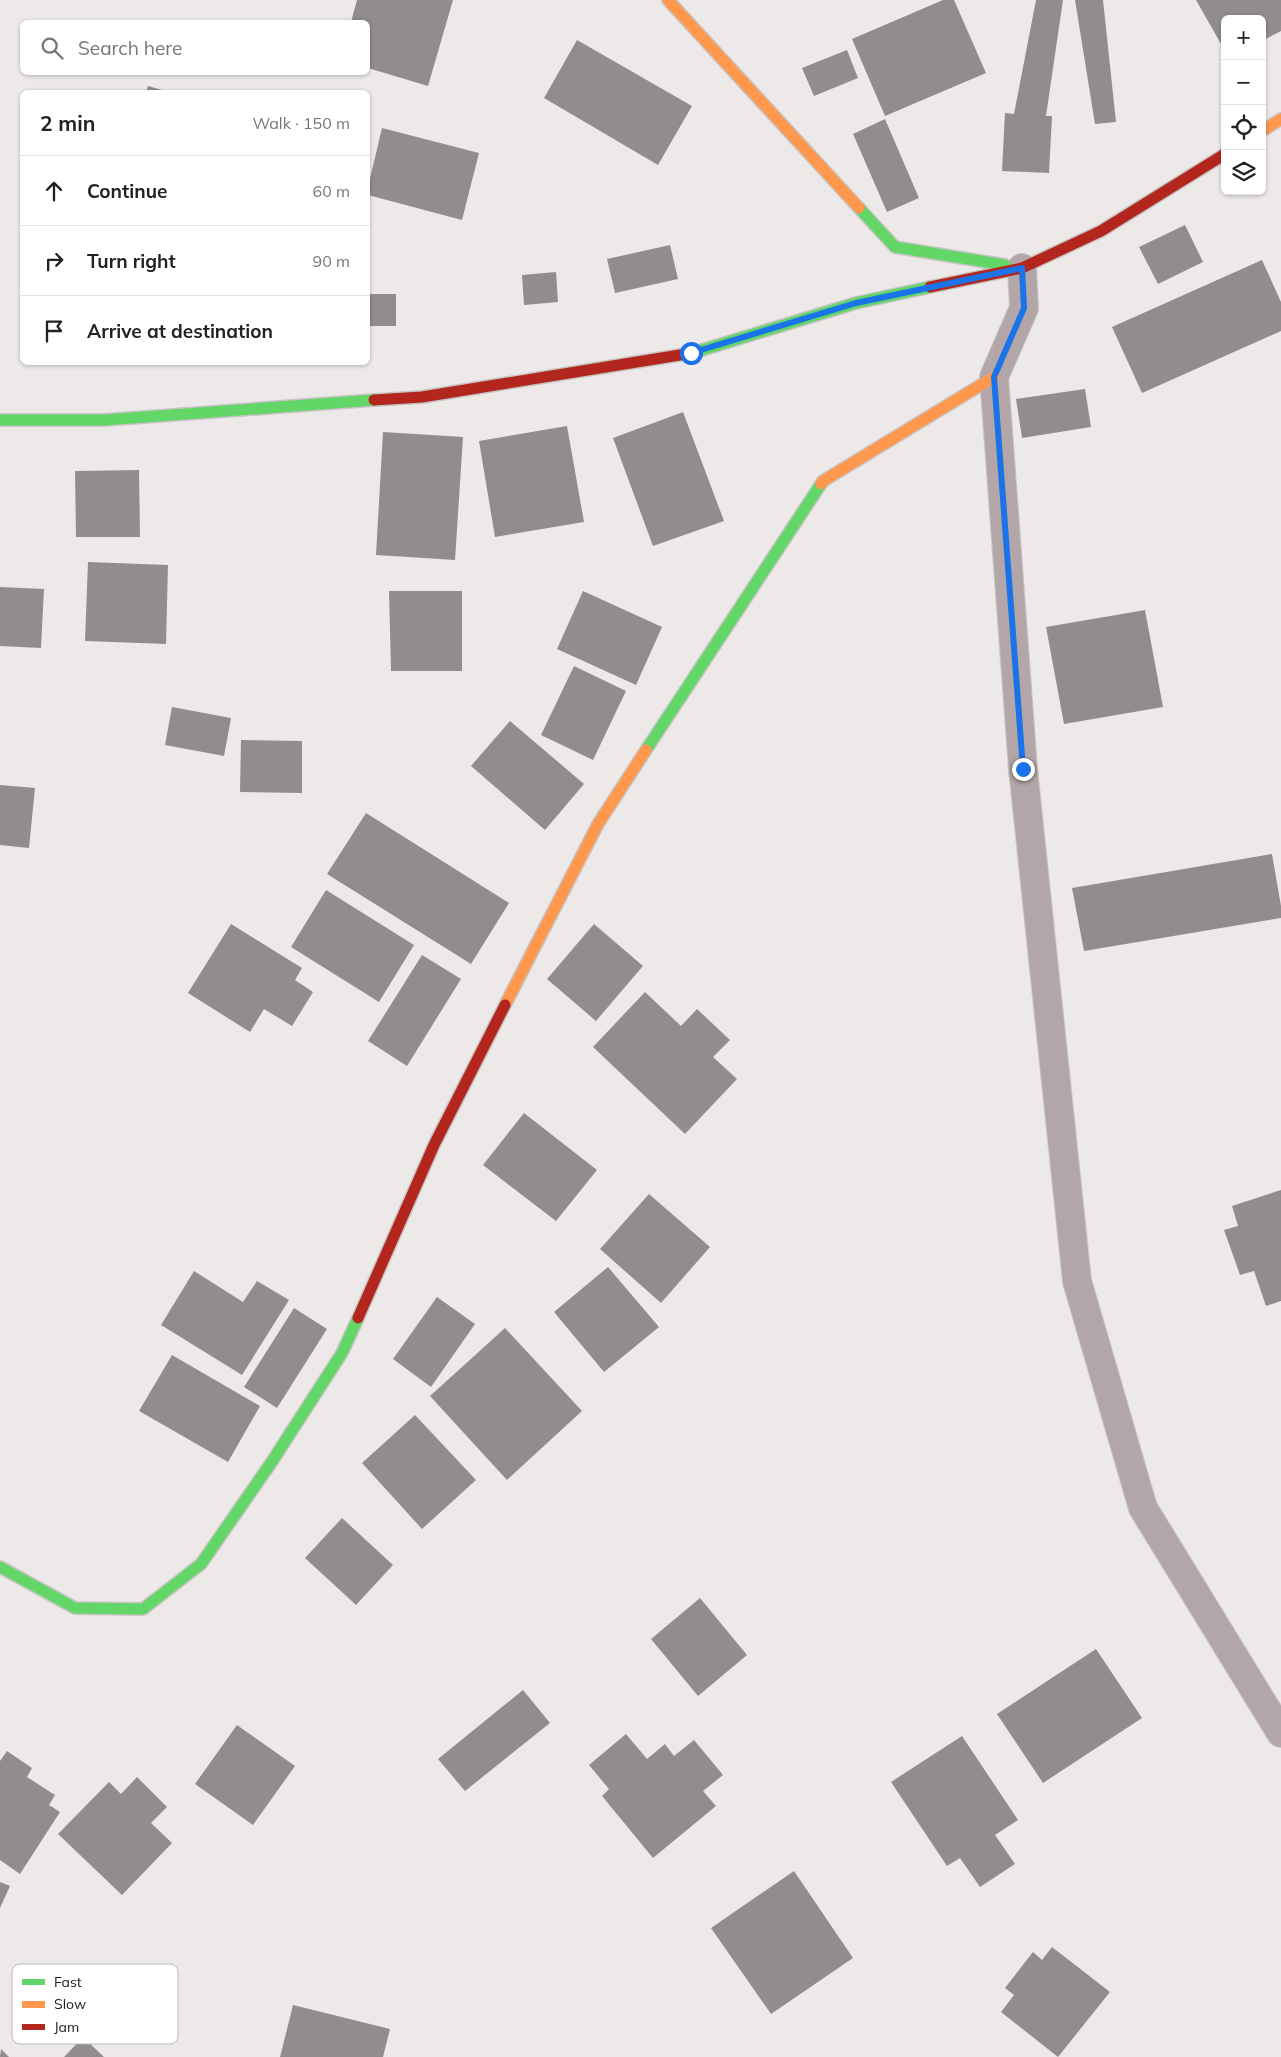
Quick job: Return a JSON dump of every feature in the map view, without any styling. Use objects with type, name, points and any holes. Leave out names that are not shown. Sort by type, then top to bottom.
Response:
[{"type":"street","points":[[668,0],[896,247],[1022,268]]},
{"type":"street","points":[[1266,128],[1281,119]]},
{"type":"street","points":[[0,420],[104,420],[422,397],[691,353],[856,303],[1022,268],[1101,231],[1221,156]]},
{"type":"street","points":[[1022,268],[1024,308],[994,377],[1023,769],[1077,1282],[1143,1508],[1281,1733]]},
{"type":"street","points":[[0,1567],[75,1608],[143,1609],[201,1564],[271,1463],[342,1353],[434,1144],[598,824],[823,481],[994,377]]},
{"type":"building","points":[[357,0],[453,0],[428,86],[370,69],[370,20],[352,20]]},
{"type":"building","points":[[943,0],[954,0],[986,73],[885,116],[852,39]]},
{"type":"building","points":[[1036,0],[1063,0],[1046,116],[1052,116],[1049,173],[1002,171],[1005,113],[1014,114]]},
{"type":"building","points":[[1075,0],[1103,0],[1116,122],[1095,124]]},
{"type":"building","points":[[1196,0],[1281,0],[1281,31],[1266,39],[1266,15],[1221,15],[1221,44]]},
{"type":"building","points":[[577,40],[692,106],[658,165],[544,98]]},
{"type":"building","points":[[847,50],[858,78],[814,96],[802,68]]},
{"type":"building","points":[[148,86],[162,90],[147,90]]},
{"type":"building","points":[[885,119],[919,198],[887,212],[853,134]]},
{"type":"building","points":[[382,128],[479,153],[462,220],[370,196],[370,179]]},
{"type":"building","points":[[1185,225],[1203,262],[1158,284],[1139,247]]},
{"type":"building","points":[[670,245],[678,279],[615,293],[607,259]]},
{"type":"building","points":[[1262,260],[1281,302],[1281,331],[1142,393],[1112,327]]},
{"type":"building","points":[[556,272],[558,302],[524,305],[522,275]]},
{"type":"building","points":[[370,294],[396,294],[396,326],[370,326]]},
{"type":"building","points":[[1085,389],[1091,427],[1022,438],[1016,399]]},
{"type":"building","points":[[683,412],[724,521],[653,546],[613,438]]},
{"type":"building","points":[[567,426],[584,522],[495,537],[479,441]]},
{"type":"building","points":[[383,432],[463,437],[455,560],[376,555]]},
{"type":"building","points":[[139,470],[140,537],[76,537],[75,471]]},
{"type":"building","points":[[88,562],[168,565],[166,644],[85,641]]},
{"type":"building","points":[[0,587],[44,589],[41,648],[0,646]]},
{"type":"building","points":[[389,591],[462,591],[462,671],[391,671]]},
{"type":"building","points":[[583,591],[662,627],[636,685],[557,649]]},
{"type":"building","points":[[1145,610],[1163,707],[1064,724],[1046,627]]},
{"type":"building","points":[[574,666],[626,691],[593,760],[541,735]]},
{"type":"building","points":[[172,707],[231,718],[224,756],[165,745]]},
{"type":"building","points":[[510,721],[584,784],[545,830],[471,766]]},
{"type":"building","points":[[241,740],[302,741],[302,793],[240,792]]},
{"type":"building","points":[[0,785],[35,788],[29,848],[0,845]]},
{"type":"building","points":[[366,813],[509,903],[471,964],[327,874]]},
{"type":"building","points":[[1272,854],[1281,906],[1281,918],[1084,951],[1072,888]]},
{"type":"building","points":[[326,890],[414,945],[379,1002],[291,947]]},
{"type":"building","points":[[231,924],[302,968],[295,980],[313,992],[292,1026],[264,1009],[250,1032],[188,993]]},
{"type":"building","points":[[594,924],[643,966],[596,1021],[547,979]]},
{"type":"building","points":[[422,955],[461,979],[407,1066],[368,1041]]},
{"type":"building","points":[[645,992],[681,1026],[697,1009],[730,1040],[713,1057],[737,1079],[685,1134],[593,1047]]},
{"type":"building","points":[[524,1113],[597,1170],[556,1221],[483,1165]]},
{"type":"building","points":[[1281,1190],[1281,1301],[1266,1306],[1254,1271],[1240,1275],[1224,1230],[1238,1226],[1232,1206]]},
{"type":"building","points":[[649,1194],[710,1247],[661,1303],[600,1249]]},
{"type":"building","points":[[608,1267],[659,1327],[604,1372],[554,1312]]},
{"type":"building","points":[[194,1271],[243,1302],[257,1281],[289,1300],[242,1375],[161,1325]]},
{"type":"building","points":[[437,1297],[475,1324],[431,1387],[393,1359]]},
{"type":"building","points":[[294,1308],[327,1329],[277,1408],[244,1387]]},
{"type":"building","points":[[505,1328],[582,1411],[507,1480],[430,1396]]},
{"type":"building","points":[[172,1355],[260,1406],[228,1462],[139,1411]]},
{"type":"building","points":[[415,1415],[476,1480],[422,1529],[362,1463]]},
{"type":"building","points":[[342,1518],[393,1565],[356,1605],[305,1558]]},
{"type":"building","points":[[700,1598],[747,1655],[698,1696],[651,1639]]},
{"type":"building","points":[[1096,1649],[1142,1718],[1043,1783],[997,1714]]},
{"type":"building","points":[[523,1690],[550,1723],[465,1791],[438,1759]]},
{"type":"building","points":[[237,1725],[295,1766],[253,1825],[195,1784]]},
{"type":"building","points":[[626,1734],[647,1759],[665,1744],[674,1756],[694,1740],[723,1775],[703,1791],[716,1806],[653,1858],[602,1796],[609,1789],[589,1765]]},
{"type":"building","points":[[962,1736],[1018,1820],[995,1835],[1015,1864],[980,1887],[960,1858],[947,1866],[891,1782]]},
{"type":"building","points":[[7,1751],[32,1768],[27,1777],[55,1795],[49,1805],[60,1812],[20,1874],[0,1860],[0,1761]]},
{"type":"building","points":[[137,1777],[167,1807],[151,1823],[172,1843],[122,1895],[58,1834],[109,1782],[121,1794]]},
{"type":"building","points":[[794,1871],[853,1958],[771,2014],[711,1928]]},
{"type":"building","points":[[0,1882],[10,1886],[0,1908]]},
{"type":"building","points":[[1052,1947],[1110,1992],[1058,2057],[1001,2012],[1014,1995],[1005,1988],[1033,1952],[1042,1960]]},
{"type":"building","points":[[293,2005],[390,2029],[383,2057],[280,2057]]},
{"type":"building","points":[[76,2044],[90,2044],[104,2057],[64,2057]]},
{"type":"building","points":[[1,2049],[9,2057],[0,2057]]},
{"type":"traffic: fast","points":[[859,208],[895,247],[1005,265]]},
{"type":"traffic: fast","points":[[692,353],[856,303],[930,287]]},
{"type":"traffic: fast","points":[[0,420],[104,420],[374,400]]},
{"type":"traffic: fast","points":[[646,750],[821,484]]},
{"type":"traffic: fast","points":[[0,1567],[75,1608],[143,1609],[201,1564],[271,1463],[342,1353],[358,1318]]},
{"type":"traffic: slow","points":[[668,0],[859,208]]},
{"type":"traffic: slow","points":[[1266,128],[1281,119]]},
{"type":"traffic: slow","points":[[821,484],[994,377]]},
{"type":"traffic: slow","points":[[505,1005],[598,824],[646,750]]},
{"type":"traffic: jam","points":[[930,287],[1022,268],[1101,231],[1221,156]]},
{"type":"traffic: jam","points":[[374,400],[422,397],[692,353]]},
{"type":"traffic: jam","points":[[358,1318],[434,1145],[505,1005]]},
{"type":"route","points":[[691,353],[856,303],[1022,268],[1024,308],[994,377],[1023,769]]}]
